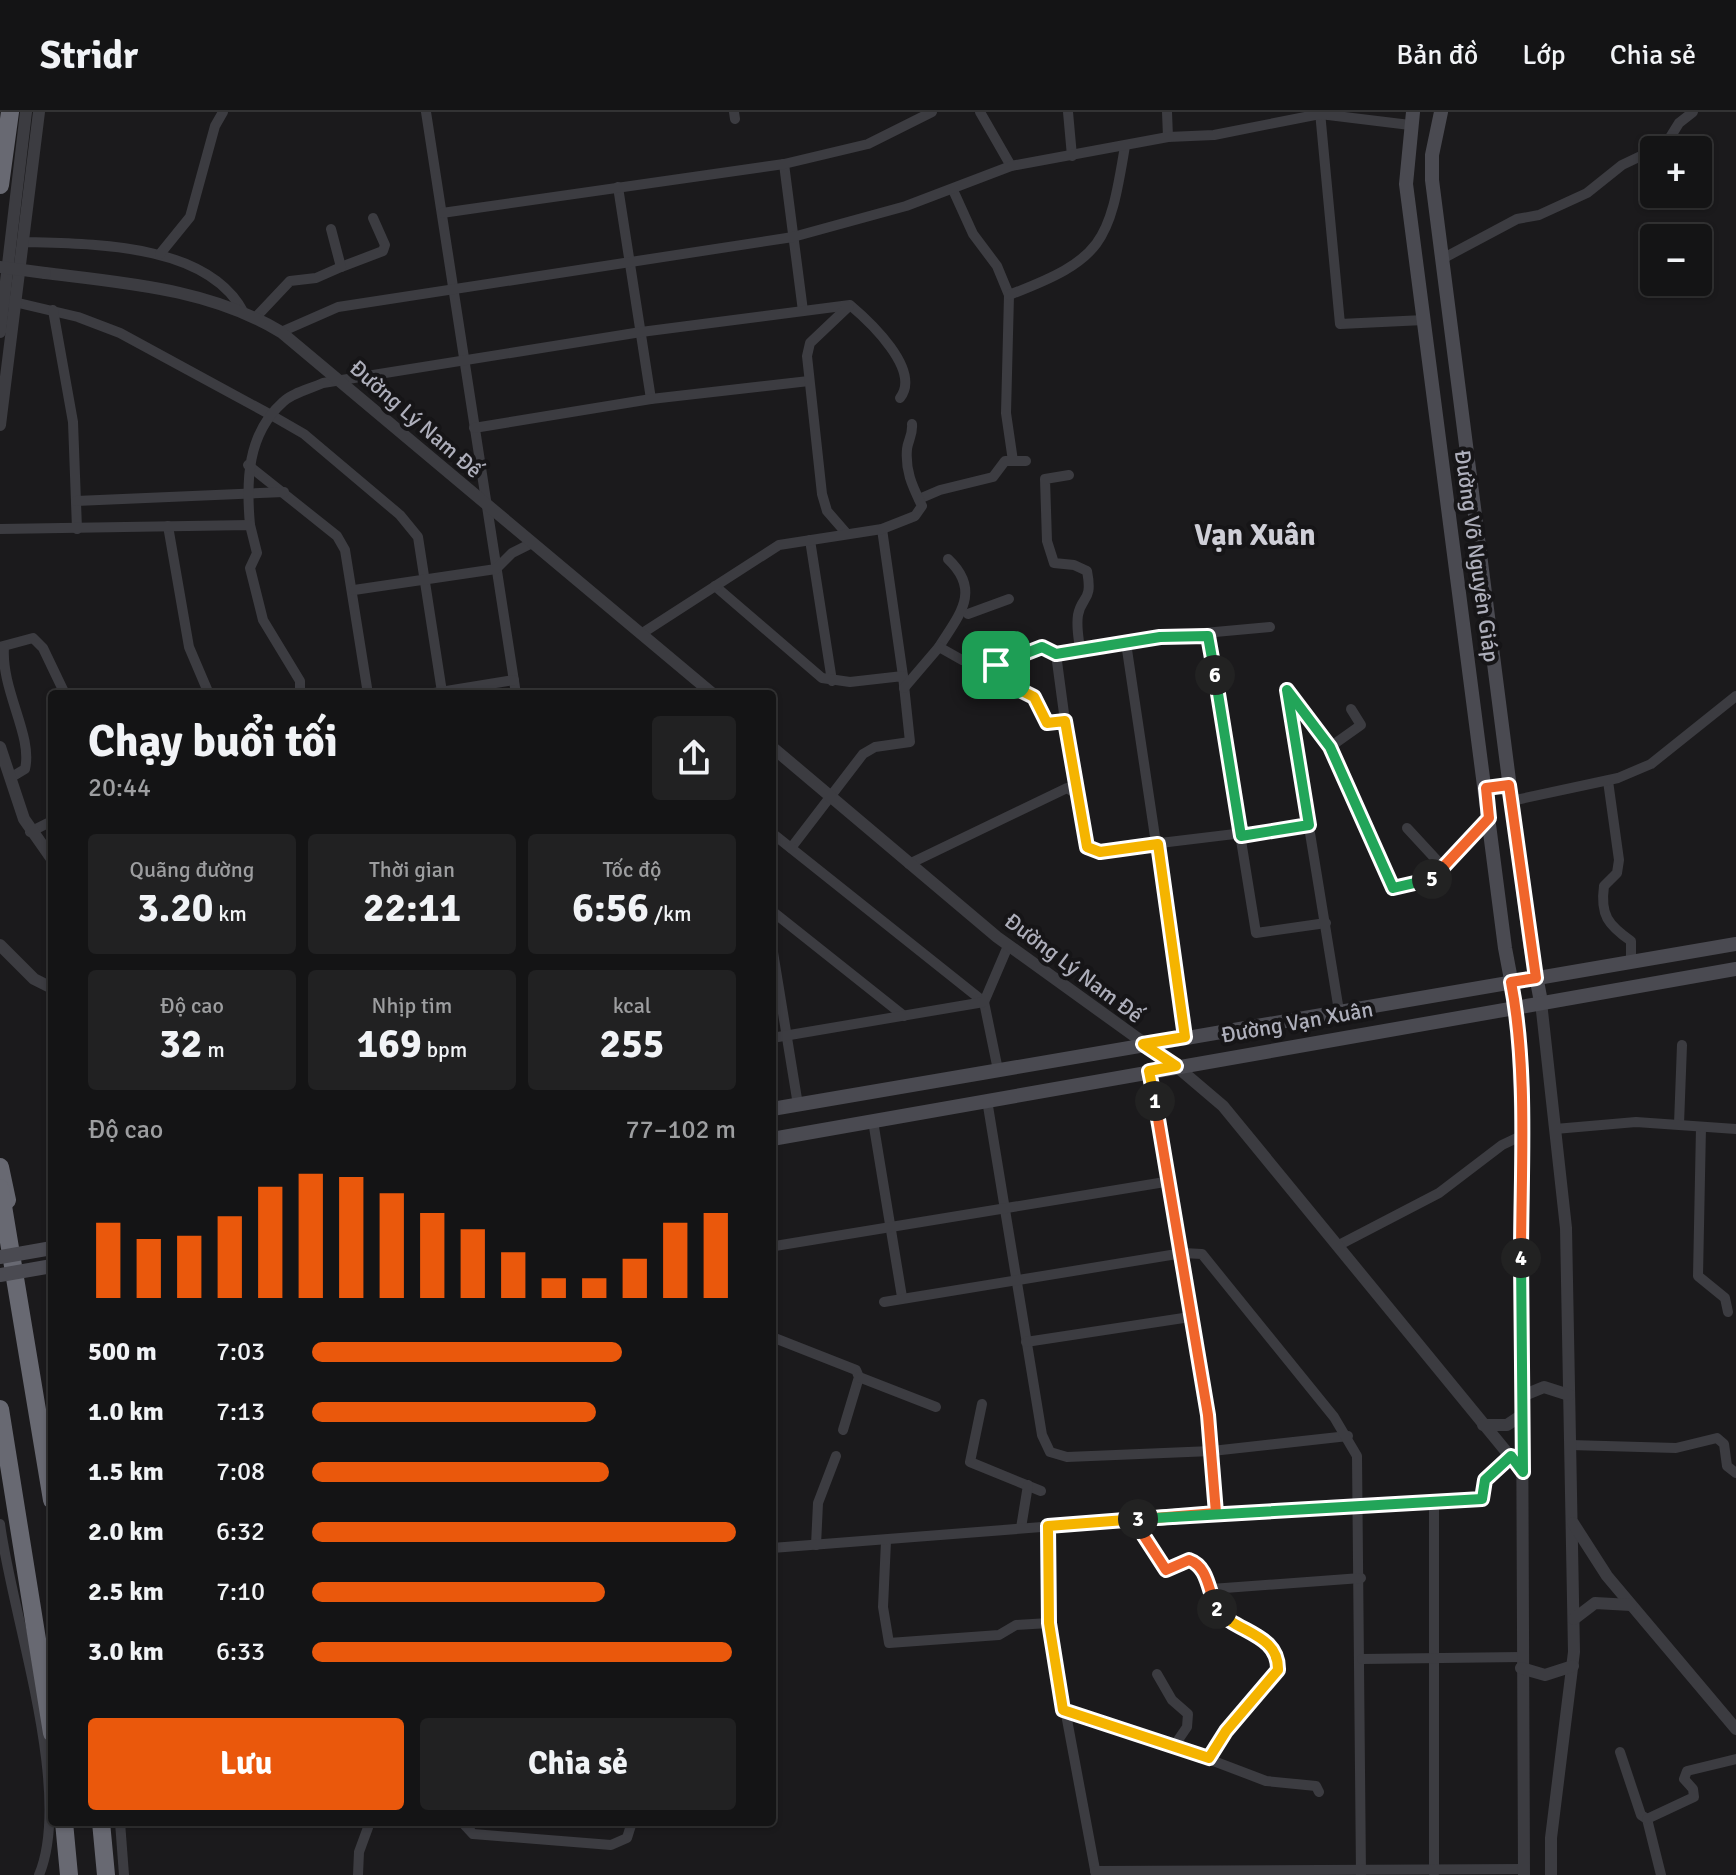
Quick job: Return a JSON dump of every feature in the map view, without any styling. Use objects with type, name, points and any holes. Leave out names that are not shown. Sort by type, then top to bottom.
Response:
[{"type":"highway","points":[[0,185],[10,112]]},
{"type":"highway","points":[[0,1167],[18,1246],[40,1382],[48,1400]]},
{"type":"highway","points":[[0,1188],[48,1476]]},
{"type":"highway","points":[[0,1409],[48,1706]]},
{"type":"highway","points":[[0,1458],[13,1536],[30,1587]]},
{"type":"highway","points":[[64,1826],[69,1875]]},
{"type":"highway","points":[[101,1826],[106,1875]]},
{"type":"main road","name":"Đường Võ Nguyên Giáp","points":[[1441,112],[1432,155],[1432,180],[1511,801],[1541,1002]]},
{"type":"main road","name":"Đường Võ Nguyên Giáp","points":[[1412,119],[1406,184],[1516,1006]]},
{"type":"main road","points":[[1486,788],[1509,785]]},
{"type":"main road","name":"Đường Vạn Xuân","points":[[776,1108],[1736,944]]},
{"type":"main road","name":"Đường Vạn Xuân","points":[[776,1138],[1736,969]]},
{"type":"main road","points":[[0,1257],[48,1249]]},
{"type":"main road","points":[[0,1275],[48,1267]]},
{"type":"street","points":[[0,425],[26,112]]},
{"type":"street","points":[[0,332],[24,242],[39,112]]},
{"type":"street","points":[[160,254],[190,217],[215,126],[223,112]]},
{"type":"street","points":[[426,112],[515,690]]},
{"type":"street","points":[[442,213],[784,164],[868,144],[932,112]]},
{"type":"street","points":[[980,112],[1011,166]]},
{"type":"street","points":[[1068,112],[1072,156]]},
{"type":"street","points":[[1167,112],[1168,137]]},
{"type":"street","points":[[1442,259],[1517,219],[1539,215],[1587,193],[1622,165],[1666,144],[1679,123],[1693,112]]},
{"type":"street","points":[[1320,113],[1340,324],[1424,320]]},
{"type":"street","points":[[281,332],[338,307],[793,237],[953,190],[1011,166],[1168,137],[1214,135],[1320,113],[1412,119]]},
{"type":"street","points":[[1009,295],[1072,269],[1088,256],[1112,217],[1125,146]]},
{"type":"street","points":[[784,164],[803,311]]},
{"type":"street","points":[[618,187],[651,399]]},
{"type":"street","points":[[953,190],[973,234],[997,266],[1009,295],[1006,413],[1013,461]]},
{"type":"street","points":[[24,242],[130,248],[181,260],[229,292],[250,315],[290,281],[316,278],[385,248],[373,218]]},
{"type":"street","points":[[331,229],[341,267]]},
{"type":"street","name":"Đường Lý Nam Đế","points":[[0,267],[166,290],[250,315],[281,332],[708,690]]},
{"type":"street","points":[[10,300],[53,310],[120,333],[271,415],[304,434],[410,524],[418,537],[442,690]]},
{"type":"street","points":[[847,534],[827,511],[822,494],[807,351],[810,343],[850,305]]},
{"type":"street","points":[[300,690],[300,681],[263,620],[250,568],[257,553],[250,525],[248,465],[271,415],[284,400],[323,383],[641,332],[850,305],[885,335],[892,347],[904,387],[900,398]]},
{"type":"street","points":[[53,310],[73,422],[77,529]]},
{"type":"street","points":[[474,428],[651,399],[809,381]]},
{"type":"street","points":[[641,634],[779,545],[882,529],[915,516],[922,509],[907,472],[907,444],[913,435],[912,424]]},
{"type":"street","points":[[919,499],[940,490],[993,477],[1002,462],[1026,461]]},
{"type":"street","points":[[248,465],[337,536],[345,550],[354,590],[367,690]]},
{"type":"street","points":[[1069,475],[1046,478],[1045,514],[1054,563],[1074,565],[1087,571],[1089,598],[1078,612],[1077,622],[1080,650]]},
{"type":"street","points":[[76,501],[284,492]]},
{"type":"street","points":[[8,530],[250,525]]},
{"type":"street","points":[[168,526],[189,647],[207,690]]},
{"type":"street","points":[[791,848],[868,750],[910,742],[882,529]]},
{"type":"street","points":[[810,540],[832,681]]},
{"type":"street","points":[[354,590],[496,569],[512,553],[532,543]]},
{"type":"street","points":[[904,688],[963,616],[966,589],[962,574],[948,559]]},
{"type":"street","points":[[715,586],[813,673],[832,681],[903,676]]},
{"type":"street","points":[[963,616],[1009,599]]},
{"type":"street","points":[[939,647],[962,660],[996,665],[1042,647],[1056,654],[1270,627]]},
{"type":"street","points":[[1208,636],[1256,933],[1326,923]]},
{"type":"street","points":[[10,778],[25,769],[26,744],[2,666],[2,647],[33,638],[43,648],[63,690]]},
{"type":"street","points":[[1126,643],[1185,1037]]},
{"type":"street","points":[[1056,654],[1075,793],[1085,842],[1091,849],[1100,852],[1309,825]]},
{"type":"street","points":[[996,665],[1012,686],[1034,697],[1047,723],[1065,721]]},
{"type":"street","points":[[454,690],[514,680]]},
{"type":"street","points":[[1339,1011],[1287,690],[1330,747],[1393,888],[1431,880],[1489,818]]},
{"type":"street","points":[[1511,801],[1608,781],[1651,764],[1736,696]]},
{"type":"street","points":[[0,709],[11,702]]},
{"type":"street","points":[[1330,747],[1361,725],[1351,709]]},
{"type":"street","points":[[0,747],[30,832],[48,854]]},
{"type":"street","name":"Đường Lý Nam Đế","points":[[776,750],[1008,946],[1176,1066],[1223,1106],[1523,1472]]},
{"type":"street","points":[[1608,781],[1619,860],[1617,873],[1604,886],[1604,914],[1609,926],[1631,941],[1631,962]]},
{"type":"street","points":[[909,864],[1021,807],[1067,788],[1075,793]]},
{"type":"street","points":[[30,832],[48,823]]},
{"type":"street","points":[[1407,828],[1443,867]]},
{"type":"street","points":[[776,838],[984,1002]]},
{"type":"street","points":[[776,914],[904,1016]]},
{"type":"street","points":[[0,945],[34,979],[48,986]]},
{"type":"street","points":[[998,1070],[984,1002],[1008,946]]},
{"type":"street","points":[[776,984],[798,1105]]},
{"type":"street","points":[[776,1037],[984,1002]]},
{"type":"street","points":[[1541,1002],[1566,1228],[1574,1619],[1573,1666],[1551,1838],[1551,1875]]},
{"type":"street","points":[[1048,1526],[1049,1623],[1095,1873],[1524,1872],[1521,1136],[1516,1006]]},
{"type":"street","points":[[1679,1124],[1682,1045]]},
{"type":"street","points":[[1149,1071],[1183,1253],[1212,1451],[1216,1513]]},
{"type":"street","points":[[987,1100],[1042,1435],[1050,1452],[1067,1457],[1212,1451],[1348,1436]]},
{"type":"street","points":[[873,1121],[902,1297]]},
{"type":"street","points":[[1555,1129],[1636,1122],[1736,1129]]},
{"type":"street","points":[[1701,1127],[1698,1276],[1725,1298],[1728,1312]]},
{"type":"street","points":[[1339,1245],[1439,1193],[1502,1145],[1521,1136]]},
{"type":"street","points":[[776,1246],[1171,1181]]},
{"type":"street","points":[[884,1302],[1183,1253],[1202,1254],[1348,1436],[1357,1456],[1362,1659],[1361,1872]]},
{"type":"street","points":[[1026,1342],[1190,1317]]},
{"type":"street","points":[[776,1339],[853,1368],[859,1377],[936,1407]]},
{"type":"street","points":[[843,1430],[859,1377]]},
{"type":"street","points":[[1522,1396],[1544,1387],[1569,1395]]},
{"type":"street","points":[[982,1404],[968,1459],[1041,1491]]},
{"type":"street","points":[[1483,1425],[1507,1425],[1522,1415]]},
{"type":"street","points":[[1570,1445],[1676,1448],[1717,1438],[1724,1444],[1727,1466],[1736,1473]]},
{"type":"street","points":[[816,1545],[818,1503],[836,1456]]},
{"type":"street","points":[[776,1548],[1216,1513],[1482,1499],[1485,1480],[1511,1456]]},
{"type":"street","points":[[1021,1528],[1028,1485]]},
{"type":"street","points":[[1434,1503],[1434,1872]]},
{"type":"street","points":[[1142,1519],[1144,1536],[1166,1570],[1193,1560],[1211,1589],[1215,1606],[1223,1617],[1261,1638],[1275,1651],[1278,1659],[1278,1670],[1226,1731],[1209,1758]]},
{"type":"street","points":[[1572,1520],[1607,1576],[1736,1729]]},
{"type":"street","points":[[0,1524],[35,1698],[48,1791]]},
{"type":"street","points":[[886,1541],[883,1607],[889,1643],[999,1635],[1016,1625],[1049,1623]]},
{"type":"street","points":[[1211,1589],[1361,1578]]},
{"type":"street","points":[[1574,1619],[1595,1603],[1631,1605]]},
{"type":"street","points":[[1362,1659],[1521,1662],[1545,1675],[1573,1666]]},
{"type":"street","points":[[1157,1674],[1172,1700],[1188,1714],[1187,1727],[1174,1746]]},
{"type":"street","points":[[1063,1710],[1209,1758],[1266,1781],[1316,1786],[1319,1792]]},
{"type":"street","points":[[1620,1752],[1641,1815],[1647,1819],[1661,1875]]},
{"type":"street","points":[[1647,1819],[1694,1797],[1693,1789],[1684,1779],[1687,1771],[1736,1759]]},
{"type":"street","points":[[39,1875],[49,1847],[49,1826]]},
{"type":"street","points":[[120,1826],[124,1875]]},
{"type":"street","points":[[358,1875],[359,1852],[369,1826]]},
{"type":"street","points":[[466,1826],[473,1834],[611,1845],[627,1838],[631,1826]]},
{"type":"district","name":"Vạn Xuân","points":[[1255,535]]},
{"type":"route","points":[[996,665],[1012,686],[1034,697],[1047,723],[1065,721],[1075,793],[1087,847],[1100,852],[1158,844],[1185,1037],[1143,1044],[1176,1066],[1149,1071],[1171,1181],[1190,1317],[1208,1415],[1216,1513],[1209,1514],[1142,1519],[1143,1530],[1148,1544],[1166,1570],[1189,1560],[1196,1562],[1223,1617],[1269,1644],[1278,1659],[1278,1670],[1272,1679],[1226,1731],[1209,1758],[1063,1710],[1049,1623],[1048,1526],[1216,1513],[1373,1503],[1482,1499],[1485,1480],[1511,1456],[1523,1472],[1521,1136],[1516,1006],[1511,982],[1536,978],[1509,785],[1486,788],[1489,818],[1431,880],[1393,888],[1330,747],[1307,712],[1287,690],[1309,825],[1241,836],[1208,636],[1160,637],[1056,654],[1042,647],[996,665]]}]
